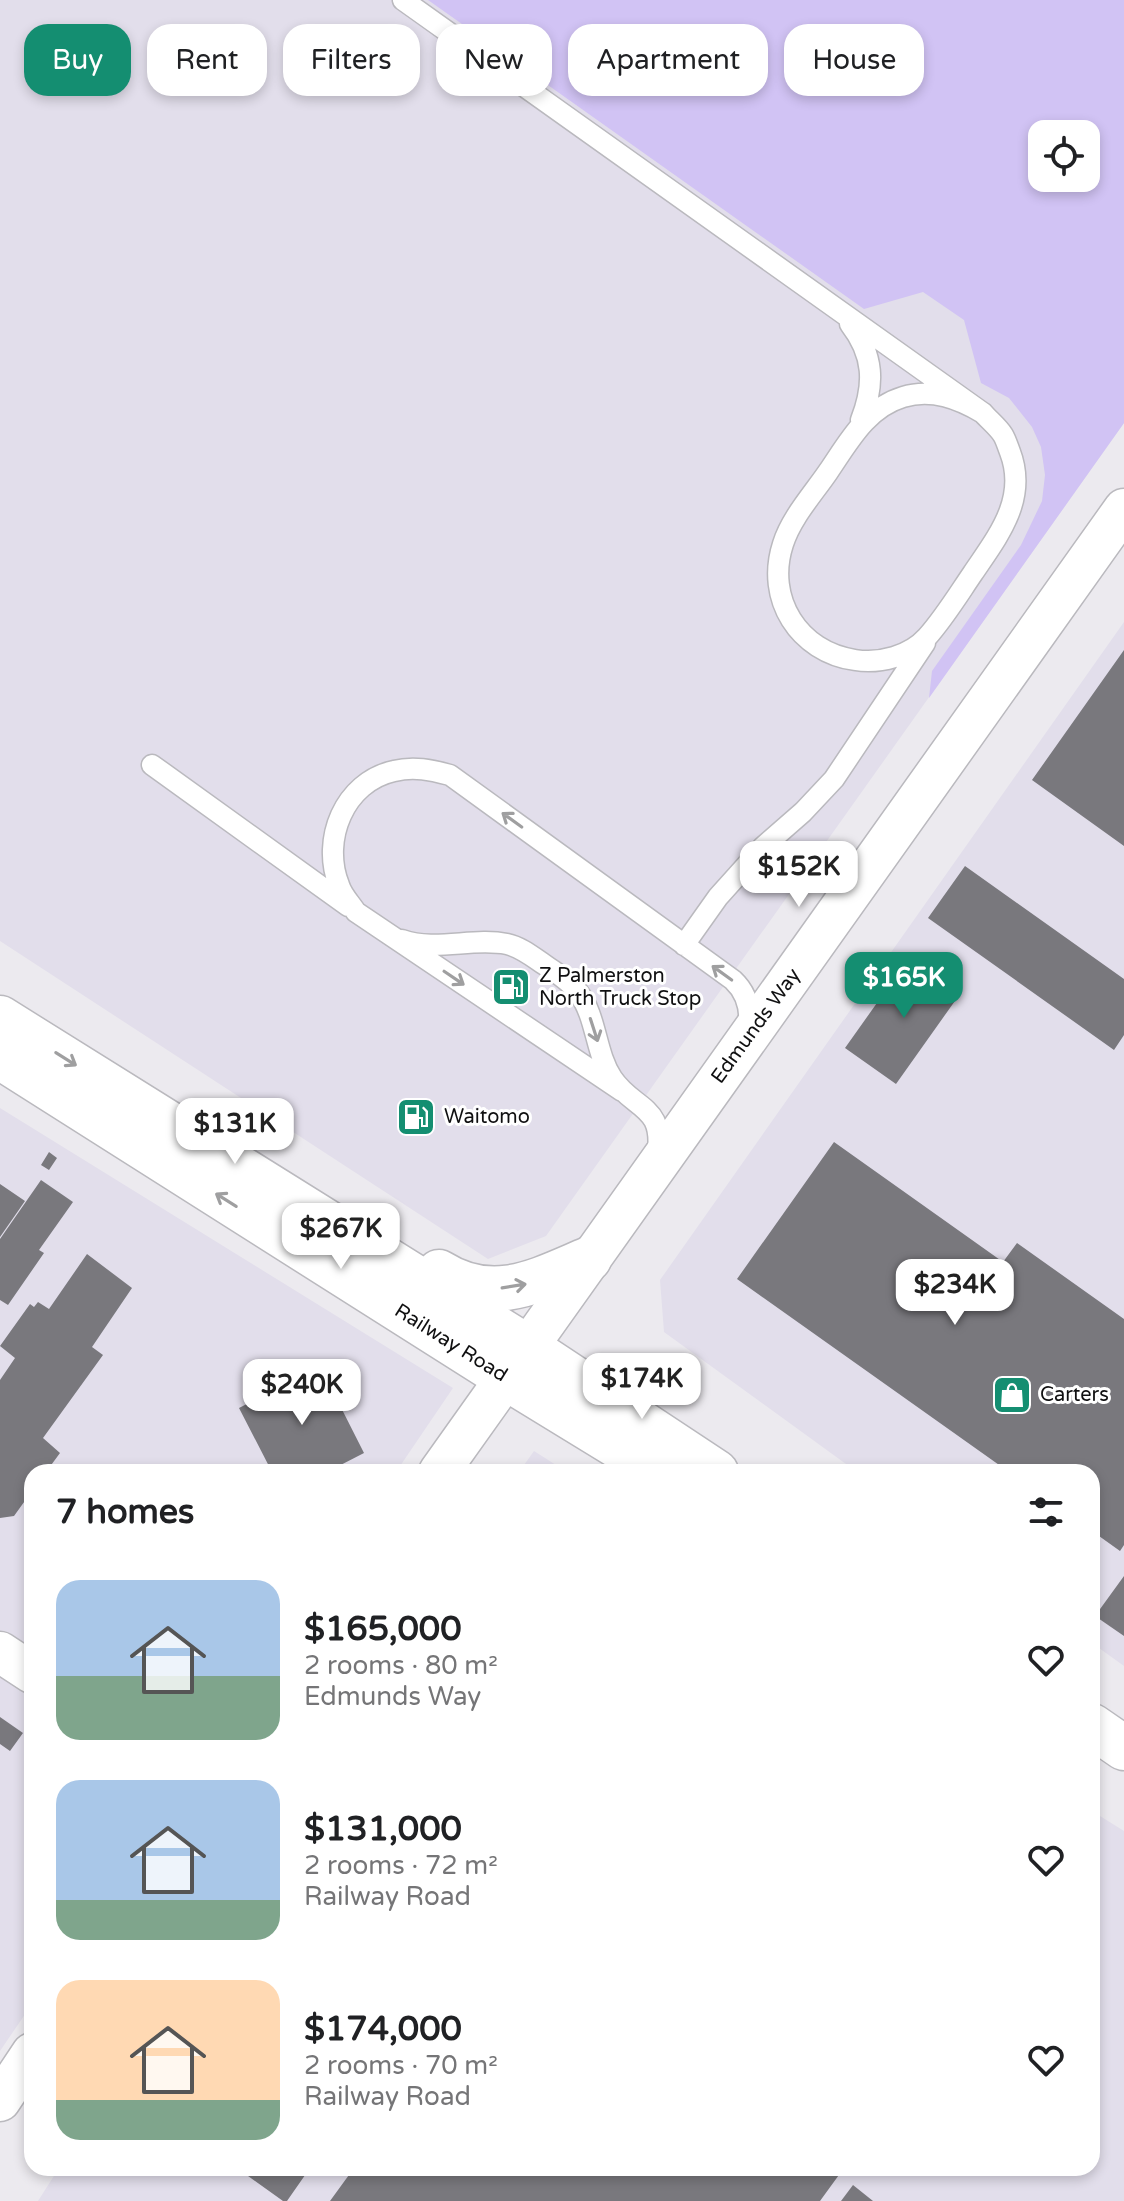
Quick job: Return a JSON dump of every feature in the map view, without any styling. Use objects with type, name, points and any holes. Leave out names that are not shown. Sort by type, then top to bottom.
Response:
[{"type":"main road","name":"Railway Road","points":[[0,1018],[147,1109],[516,1362],[650,1464]]},
{"type":"main road","name":"Railway Road","points":[[0,1057],[516,1362],[701,1464]]},
{"type":"main road","points":[[147,1109],[273,1167],[454,1281],[488,1290],[517,1286],[589,1259]]},
{"type":"main road","points":[[1100,1732],[1124,1748]]},
{"type":"street","name":"Edmunds Way","points":[[445,1464],[1124,509]]},
{"type":"street","points":[[0,1652],[24,1668]]},
{"type":"street","points":[[0,2101],[24,2065]]},
{"type":"lane","points":[[403,0],[983,413],[1003,436],[1015,465],[1015,495],[1005,525],[834,779],[763,847],[718,897],[684,945]]},
{"type":"lane","points":[[842,314],[861,338],[871,367],[870,398],[859,427]]},
{"type":"lane","points":[[944,616],[925,640],[898,656],[869,662],[838,658],[811,643],[793,623],[781,598],[777,570],[783,542],[797,518],[859,427],[879,408],[904,396],[932,393],[959,399],[983,413]]},
{"type":"lane","points":[[152,765],[384,931],[411,943],[508,944],[525,951],[567,980],[586,1006],[605,1063],[622,1091]]},
{"type":"lane","points":[[656,1165],[656,1125],[643,1106],[356,912],[339,887],[331,859],[334,831],[346,804],[367,783],[393,771],[422,768],[450,775],[740,987],[750,1011],[746,1039]]},
{"type":"shaded area","points":[[0,0],[1124,0],[1124,423],[546,1236],[488,1259],[0,941]]},
{"type":"shaded area","points":[[428,0],[1124,0],[1124,423],[929,698],[932,671],[1021,545],[1042,501],[1045,475],[1041,447],[1032,427],[1009,398],[981,383],[964,320],[923,292],[864,309],[552,88],[552,24],[462,24]]},
{"type":"shaded area","points":[[1124,622],[1124,1666],[1100,1649],[1100,1464],[846,1464],[664,1332],[660,1280]]},
{"type":"shaded area","points":[[0,1108],[453,1388],[401,1464],[24,1464],[24,2016],[0,2051]]},
{"type":"shaded area","points":[[534,1451],[554,1464],[525,1464]]},
{"type":"shaded area","points":[[1100,1816],[1124,1831],[1124,2201],[38,2201],[54,2176],[1100,2176]]},
{"type":"building","points":[[1124,650],[1124,846],[1032,780]]},
{"type":"building","points":[[965,866],[1124,979],[1124,1035],[1114,1050],[928,918]]},
{"type":"building","points":[[911,955],[962,991],[896,1084],[845,1048]]},
{"type":"building","name":"Carters","points":[[834,1142],[1003,1262],[1017,1243],[1124,1319],[1124,1545],[1120,1551],[1100,1537],[1100,1464],[998,1464],[737,1279]]},
{"type":"building","points":[[49,1152],[57,1158],[49,1170],[41,1165]]},
{"type":"building","points":[[41,1180],[73,1202],[39,1250],[44,1253],[8,1305],[0,1300],[0,1239]]},
{"type":"building","points":[[0,1184],[25,1201],[0,1237]]},
{"type":"building","points":[[87,1254],[132,1288],[92,1347],[103,1355],[43,1438],[60,1453],[52,1464],[24,1464],[24,1502],[14,1516],[0,1518],[0,1380],[15,1358],[0,1346],[30,1304],[34,1307],[38,1302],[49,1309]]},
{"type":"building","points":[[320,1366],[364,1453],[343,1464],[268,1464],[239,1408]]},
{"type":"building","points":[[1124,1576],[1124,1636],[1100,1619],[1100,1609]]},
{"type":"building","points":[[0,1717],[23,1733],[10,1751],[0,1744]]},
{"type":"building","points":[[248,2176],[304,2176],[287,2201]]},
{"type":"building","points":[[348,2176],[838,2176],[820,2201],[330,2201]]},
{"type":"building","points":[[853,2185],[873,2201],[841,2201]]},
{"type":"place","name":"Z Palmerston North Truck Stop","points":[[511,987]]},
{"type":"place","name":"Waitomo","points":[[416,1117]]},
{"type":"place","name":"Carters","points":[[1012,1395]]}]
